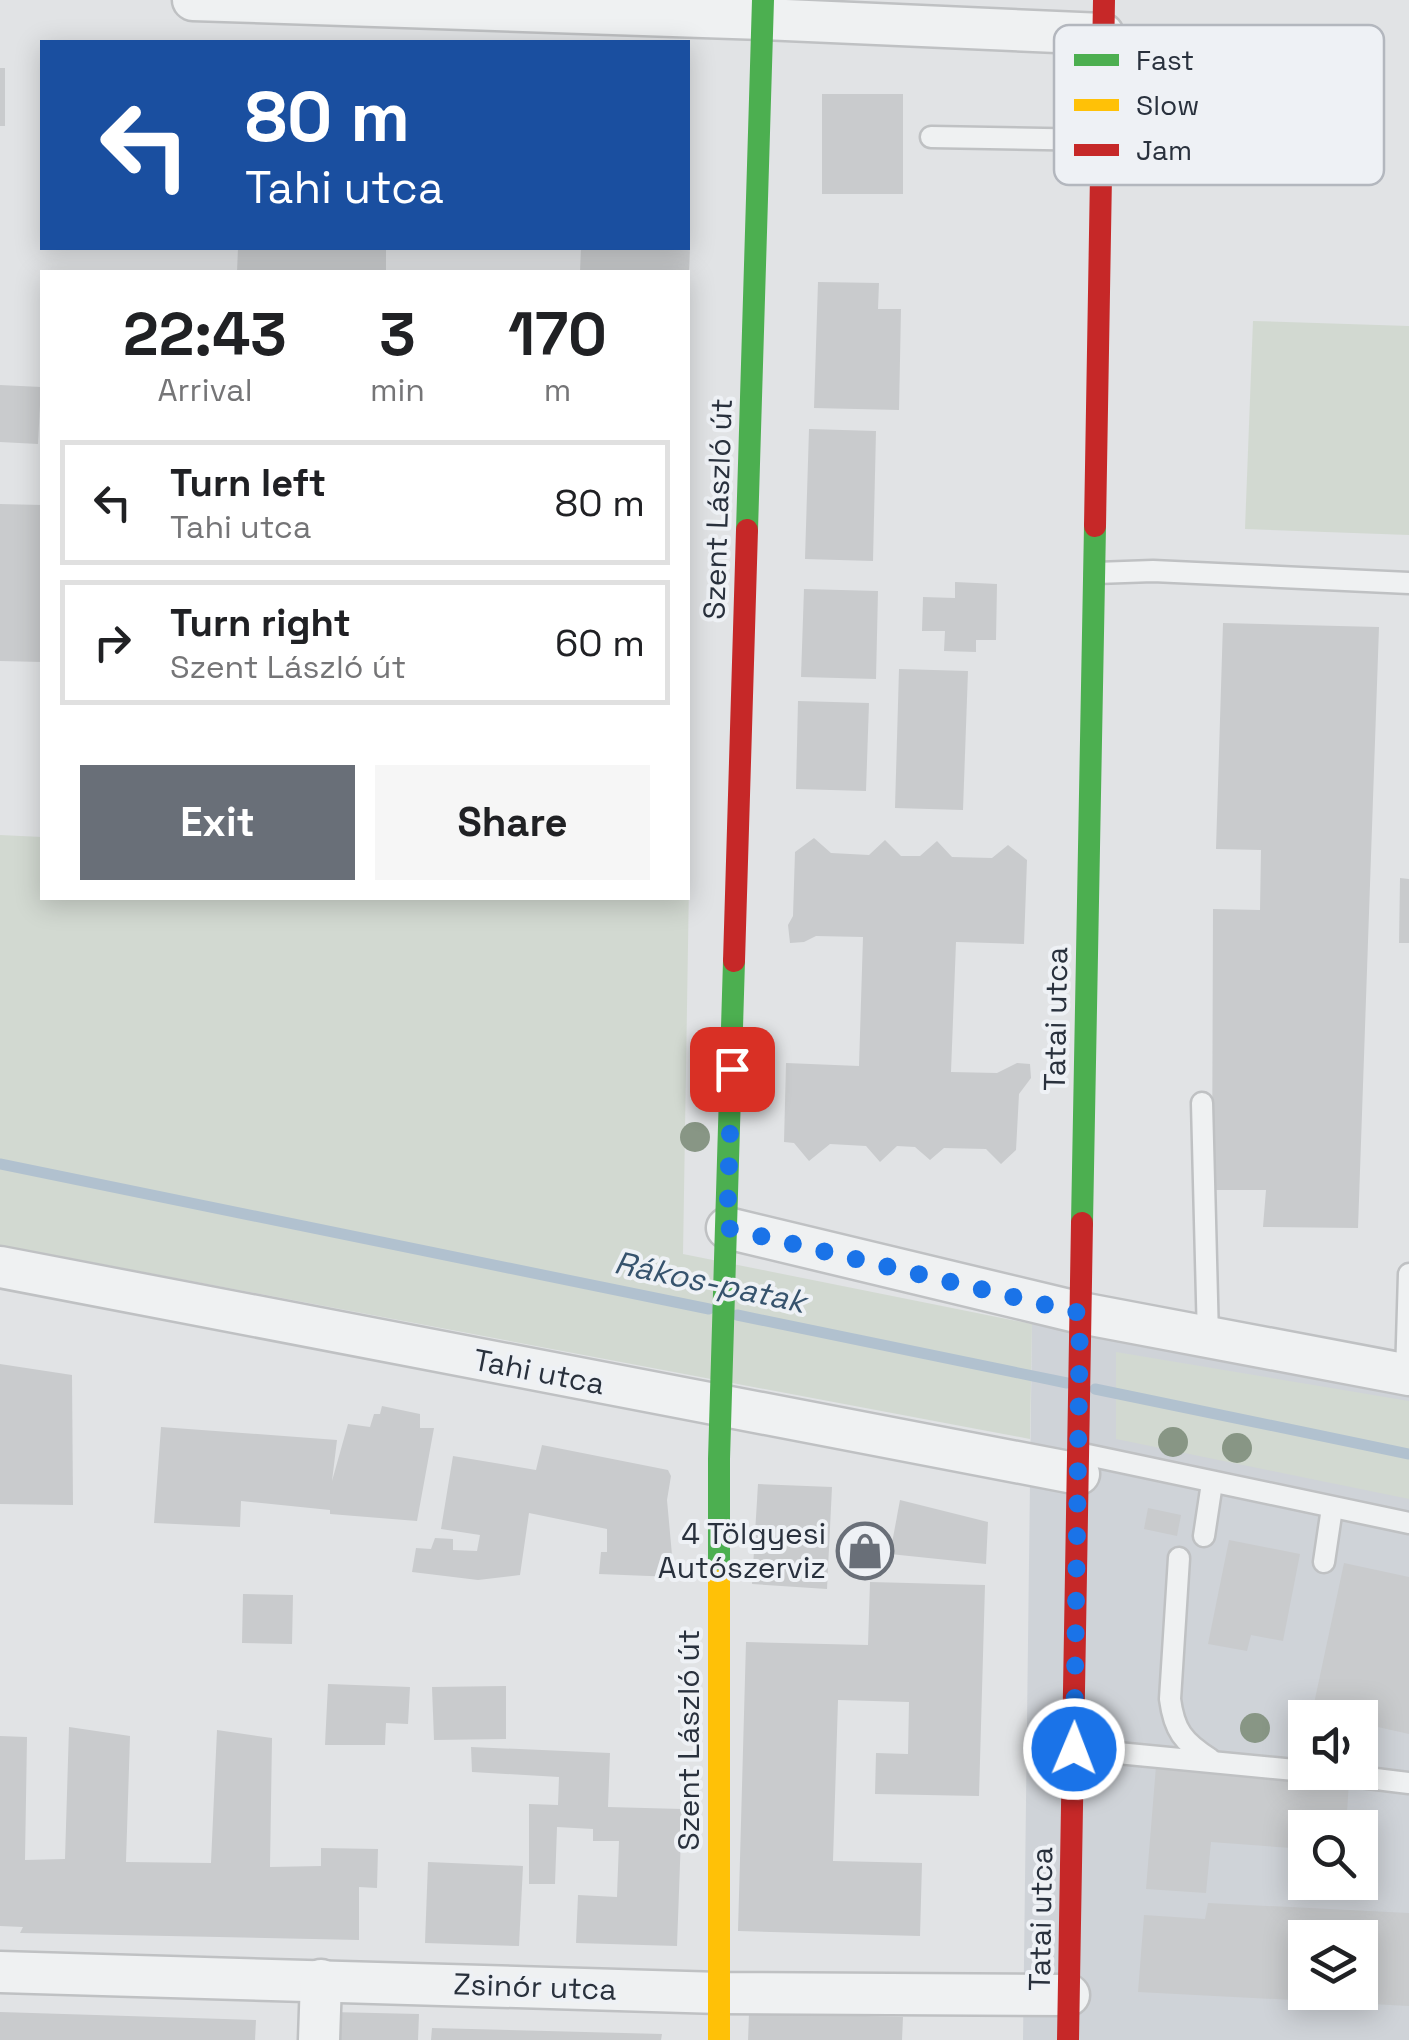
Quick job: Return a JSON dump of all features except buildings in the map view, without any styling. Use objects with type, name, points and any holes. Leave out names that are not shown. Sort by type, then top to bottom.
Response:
[{"type":"street","points":[[193,0],[1103,17]]},
{"type":"street","name":"Szent László út","points":[[719,2040],[721,1390],[763,9]]},
{"type":"street","name":"Tatai utca","points":[[1068,2040],[1099,185]]},
{"type":"street","points":[[727,1228],[1080,1313],[1408,1375]]},
{"type":"street","name":"Tahi utca","points":[[0,1267],[721,1390],[865,1431],[1080,1455]]},
{"type":"street","name":"Zsinór utca","points":[[0,1972],[720,1992],[1069,1996]]},
{"type":"street","points":[[319,2040],[321,1980]]},
{"type":"lane","points":[[931,136],[1054,139]]},
{"type":"lane","points":[[1094,573],[1153,571],[1409,583]]},
{"type":"lane","points":[[1202,1103],[1208,1338]]},
{"type":"lane","points":[[1408,1375],[1409,1274]]},
{"type":"lane","points":[[1080,1455],[1409,1523]]},
{"type":"lane","points":[[1204,1536],[1212,1483]]},
{"type":"lane","points":[[1324,1562],[1332,1508]]},
{"type":"lane","points":[[1179,1558],[1170,1699],[1173,1721],[1180,1736],[1211,1760]]},
{"type":"lane","points":[[1074,1749],[1288,1769]]},
{"type":"lane","points":[[1378,1780],[1409,1784]]},
{"type":"shaded area","points":[[1253,321],[1409,326],[1409,535],[1245,529]]},
{"type":"shaded area","points":[[0,835],[40,837],[40,900],[689,900],[683,1254],[1032,1324],[1030,1439],[0,1245]]},
{"type":"shaded area","points":[[1032,1324],[1409,1392],[1409,2040],[1023,2040]]},
{"type":"shaded area","points":[[1116,1352],[1409,1401],[1409,1499],[1116,1439]]},
{"type":"waterway","name":"Rákos-patak","points":[[0,1164],[709,1309]]},
{"type":"waterway","name":"Rákos-patak","points":[[737,1315],[1067,1383]]},
{"type":"waterway","name":"Rákos-patak","points":[[1095,1389],[1409,1454]]},
{"type":"traffic: fast","points":[[747,530],[763,0]]},
{"type":"traffic: fast","points":[[1082,1223],[1095,526]]},
{"type":"traffic: fast","points":[[719,1581],[734,961]]},
{"type":"traffic: slow","points":[[719,1581],[719,2040]]},
{"type":"traffic: jam","points":[[1104,0],[1104,25]]},
{"type":"traffic: jam","points":[[1095,526],[1101,185]]},
{"type":"traffic: jam","points":[[734,961],[747,530]]},
{"type":"traffic: jam","points":[[1068,2040],[1082,1223]]},
{"type":"place","name":"4 Tölgyesi Autószerviz","points":[[865,1551]]},
{"type":"route","points":[[732,1069],[727,1228],[1080,1313],[1074,1749]]}]
